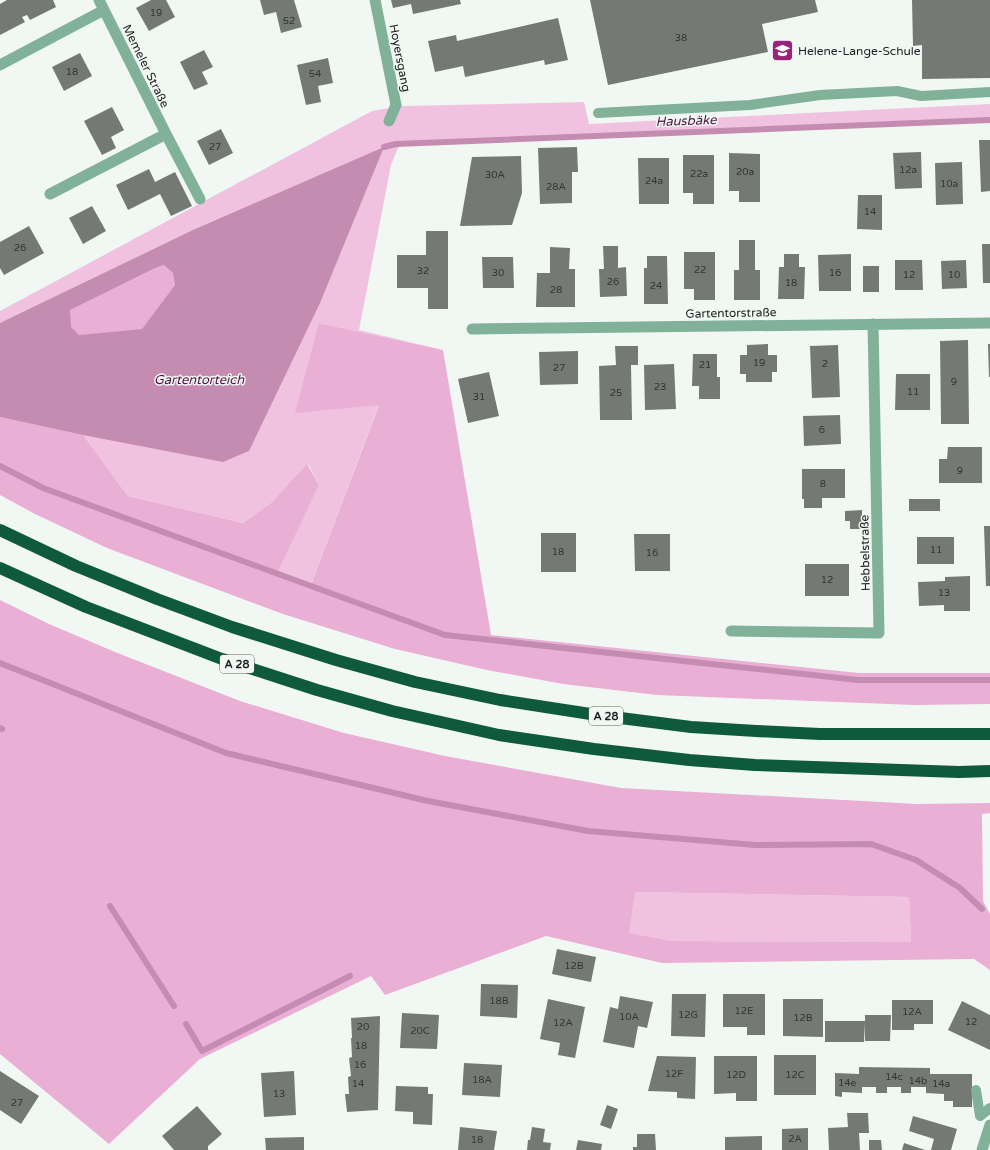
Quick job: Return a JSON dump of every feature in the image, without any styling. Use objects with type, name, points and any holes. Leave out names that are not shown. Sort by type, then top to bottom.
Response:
[{"type":"highway","name":"A 28","points":[[0,530],[76,566],[157,599],[232,626],[336,660],[416,682],[500,700],[596,715],[691,727],[734,730],[820,734],[990,734]]},
{"type":"highway","name":"A 28","points":[[0,568],[86,607],[222,659],[317,690],[392,711],[499,735],[601,750],[755,766],[958,772],[990,771]]},
{"type":"street","name":"Memeler Straße","points":[[99,0],[200,199]]},
{"type":"street","name":"Hoyersgang","points":[[375,0],[396,104],[389,121]]},
{"type":"street","points":[[0,65],[104,10]]},
{"type":"street","points":[[50,194],[166,134]]},
{"type":"street","name":"Gartentorstraße","points":[[472,329],[990,323]]},
{"type":"street","name":"Hebbelstraße","points":[[731,631],[879,633],[873,324]]},
{"type":"street","points":[[982,1150],[990,1125]]},
{"type":"lane","points":[[598,113],[750,105],[820,95],[897,91],[921,96],[990,92]]},
{"type":"lane","points":[[976,1090],[980,1116],[990,1108]]},
{"type":"shaded area","points":[[584,102],[589,124],[990,104],[990,122],[405,141],[398,148],[391,165],[359,330],[443,350],[319,323],[379,404],[311,585],[277,571],[319,485],[308,464],[272,502],[243,523],[128,496],[83,435],[0,417],[0,311],[372,111],[402,106]]},
{"type":"shaded area","points":[[164,265],[173,273],[175,285],[142,329],[79,335],[70,327],[70,310]]},
{"type":"shaded area","points":[[319,323],[443,350],[491,635],[859,673],[990,673],[990,704],[914,705],[657,695],[563,684],[487,670],[395,649],[283,614],[107,548],[35,514],[0,495],[0,417],[83,435],[128,496],[243,523],[272,502],[307,464],[319,485],[278,571],[311,585],[379,405],[295,413]]},
{"type":"shaded area","points":[[0,600],[49,624],[115,652],[240,701],[344,733],[445,756],[621,788],[917,804],[990,803],[990,813],[982,814],[983,901],[990,914],[990,970],[974,959],[662,963],[546,936],[385,995],[371,976],[200,1059],[109,1144],[0,1054]],"holes":[[[635,892],[909,897],[911,942],[673,941],[629,933]]]},
{"type":"shaded area","points":[[635,892],[909,897],[911,942],[673,941],[628,933]]},
{"type":"water","name":"Gartentorteich","points":[[384,147],[320,303],[249,451],[223,462],[83,435],[0,417],[0,323],[193,230]],"holes":[[[164,265],[173,273],[175,285],[142,329],[79,335],[71,327],[70,310],[155,268]]]},
{"type":"building","points":[[7,0],[53,0],[56,7],[30,20],[27,15],[22,17],[25,22],[0,35],[0,4]]},
{"type":"building","points":[[151,0],[166,0],[175,17],[149,31],[136,8]]},
{"type":"building","points":[[260,0],[294,0],[302,27],[281,33],[276,12],[264,15]]},
{"type":"building","points":[[391,0],[460,0],[461,4],[413,14],[411,4],[393,8]]},
{"type":"building","name":"Helene-Lange-Schule","points":[[590,0],[815,0],[818,12],[762,24],[768,52],[608,85]]},
{"type":"building","points":[[912,0],[990,0],[990,78],[922,79],[922,45],[913,46]]},
{"type":"building","points":[[558,18],[568,60],[545,65],[544,60],[465,77],[463,66],[435,72],[428,41],[456,35],[457,41]]},
{"type":"building","points":[[204,50],[213,67],[202,72],[208,84],[194,90],[180,62]]},
{"type":"building","points":[[80,53],[92,76],[64,91],[52,67]]},
{"type":"building","points":[[328,58],[333,83],[318,86],[321,102],[306,105],[297,65]]},
{"type":"building","points":[[112,107],[124,130],[111,137],[116,148],[102,155],[84,121]]},
{"type":"building","points":[[221,129],[233,153],[209,165],[197,141]]},
{"type":"building","points":[[979,140],[990,140],[990,191],[981,192]]},
{"type":"building","points":[[577,147],[578,172],[572,172],[572,203],[540,204],[538,148]]},
{"type":"building","points":[[921,152],[922,188],[895,189],[893,153]]},
{"type":"building","points":[[729,153],[760,154],[760,202],[739,202],[739,191],[729,191]]},
{"type":"building","points":[[683,155],[714,155],[714,204],[693,204],[693,193],[683,193]]},
{"type":"building","points":[[521,156],[522,193],[512,225],[460,226],[472,157]]},
{"type":"building","points":[[638,158],[669,158],[669,204],[639,204]]},
{"type":"building","points":[[962,162],[963,204],[936,205],[935,163]]},
{"type":"building","points":[[149,169],[155,182],[175,172],[192,206],[171,216],[160,194],[128,210],[116,185]]},
{"type":"building","points":[[858,195],[882,195],[882,230],[857,229]]},
{"type":"building","points":[[92,206],[106,231],[83,244],[69,218]]},
{"type":"building","points":[[29,226],[44,253],[4,275],[0,268],[0,242]]},
{"type":"building","points":[[426,231],[448,231],[448,309],[428,309],[428,288],[397,288],[397,255],[426,255]]},
{"type":"building","points":[[739,240],[755,240],[755,270],[760,270],[760,300],[734,300],[734,270],[739,270]]},
{"type":"building","points":[[982,244],[990,244],[990,283],[983,283]]},
{"type":"building","points":[[603,246],[618,246],[618,268],[626,267],[627,296],[600,297],[599,269],[604,269]]},
{"type":"building","points":[[550,247],[570,248],[569,269],[575,269],[575,307],[536,307],[537,273],[550,273]]},
{"type":"building","points":[[684,252],[715,252],[715,300],[694,300],[694,289],[684,289]]},
{"type":"building","points":[[784,254],[799,254],[799,267],[805,267],[804,299],[778,299],[779,267],[784,267]]},
{"type":"building","points":[[851,254],[851,291],[819,291],[818,255]]},
{"type":"building","points":[[647,256],[667,256],[668,304],[644,304],[644,268],[647,268]]},
{"type":"building","points":[[482,257],[513,257],[514,288],[483,288]]},
{"type":"building","points":[[895,260],[922,260],[923,290],[895,290]]},
{"type":"building","points":[[966,260],[967,288],[942,289],[941,261]]},
{"type":"building","points":[[863,266],[879,266],[879,292],[863,292]]},
{"type":"building","points":[[968,340],[969,424],[941,424],[940,341]]},
{"type":"building","points":[[768,344],[768,355],[777,355],[777,372],[772,372],[772,382],[746,382],[746,374],[740,374],[740,355],[747,355],[747,345]]},
{"type":"building","points":[[988,344],[990,344],[990,377],[989,377]]},
{"type":"building","points":[[838,345],[840,397],[812,398],[810,346]]},
{"type":"building","points":[[615,346],[638,346],[638,365],[631,365],[632,420],[600,420],[599,366],[616,365]]},
{"type":"building","points":[[578,351],[578,384],[540,385],[539,352]]},
{"type":"building","points":[[693,354],[717,354],[717,377],[720,377],[720,399],[699,399],[699,386],[692,386]]},
{"type":"building","points":[[674,364],[676,409],[645,410],[644,365]]},
{"type":"building","points":[[489,372],[499,416],[468,423],[458,379]]},
{"type":"building","points":[[896,374],[930,374],[930,410],[895,410]]},
{"type":"building","points":[[840,415],[841,444],[804,446],[803,416]]},
{"type":"building","points":[[948,447],[982,447],[982,483],[939,483],[939,459],[947,459]]},
{"type":"building","points":[[802,469],[845,469],[845,498],[822,498],[822,508],[804,508],[804,499],[802,499]]},
{"type":"building","points":[[909,499],[940,499],[940,511],[909,511]]},
{"type":"building","points":[[862,510],[862,529],[850,529],[850,521],[845,521],[845,511]]},
{"type":"building","points":[[984,526],[990,526],[990,586],[986,586]]},
{"type":"building","points":[[541,533],[576,533],[576,572],[541,572]]},
{"type":"building","points":[[634,534],[670,534],[670,571],[635,571]]},
{"type":"building","points":[[917,537],[954,537],[954,564],[917,564]]},
{"type":"building","points":[[805,564],[849,564],[849,596],[805,596]]},
{"type":"building","points":[[970,576],[970,611],[944,611],[944,605],[919,606],[918,582],[945,581],[945,577]]},
{"type":"building","points":[[557,949],[596,957],[591,982],[552,974]]},
{"type":"building","points":[[481,984],[518,985],[517,1018],[480,1016]]},
{"type":"building","points":[[672,994],[706,994],[705,1037],[671,1036]]},
{"type":"building","points":[[723,994],[765,994],[765,1035],[747,1035],[747,1027],[723,1027]]},
{"type":"building","points":[[620,996],[653,1002],[647,1028],[638,1026],[634,1048],[603,1042],[610,1007],[618,1009]]},
{"type":"building","points":[[548,999],[585,1007],[575,1058],[558,1055],[560,1043],[540,1039]]},
{"type":"building","points":[[783,999],[823,999],[823,1037],[783,1036]]},
{"type":"building","points":[[892,1000],[933,1000],[933,1024],[914,1024],[914,1030],[892,1030]]},
{"type":"building","points":[[962,1001],[990,1015],[990,1050],[948,1030]]},
{"type":"building","points":[[402,1013],[439,1015],[437,1049],[400,1048]]},
{"type":"building","points":[[865,1015],[891,1015],[890,1041],[865,1041],[864,1023],[864,1042],[825,1042],[825,1021],[865,1021]]},
{"type":"building","points":[[380,1016],[378,1110],[347,1112],[345,1094],[349,1094],[348,1077],[351,1076],[349,1058],[352,1057],[351,1018]]},
{"type":"building","points":[[774,1055],[816,1055],[816,1095],[774,1095]]},
{"type":"building","points":[[657,1056],[696,1057],[695,1099],[677,1098],[677,1092],[648,1091]]},
{"type":"building","points":[[714,1056],[757,1056],[757,1101],[736,1101],[736,1093],[714,1094]]},
{"type":"building","points":[[464,1063],[502,1065],[500,1097],[462,1095]]},
{"type":"building","points":[[859,1067],[930,1068],[930,1074],[972,1074],[972,1107],[953,1107],[953,1101],[944,1101],[944,1094],[926,1093],[926,1087],[911,1087],[911,1093],[901,1093],[901,1087],[887,1087],[887,1093],[876,1093],[876,1087],[862,1087],[862,1093],[842,1092],[842,1097],[835,1096],[835,1073],[859,1074]]},
{"type":"building","points":[[0,1071],[39,1096],[21,1124],[0,1110]]},
{"type":"building","points":[[294,1071],[296,1115],[264,1117],[261,1073]]},
{"type":"building","points":[[396,1086],[428,1087],[428,1094],[433,1094],[432,1125],[413,1124],[413,1112],[395,1111]]},
{"type":"building","points":[[607,1105],[618,1109],[611,1129],[600,1125]]},
{"type":"building","points":[[197,1106],[222,1134],[208,1146],[208,1150],[174,1150],[162,1136]]},
{"type":"building","points":[[847,1113],[868,1113],[869,1133],[859,1133],[860,1150],[829,1150],[828,1128],[848,1127]]},
{"type":"building","points":[[913,1116],[957,1129],[951,1150],[931,1150],[934,1139],[909,1131]]},
{"type":"building","points":[[460,1127],[497,1131],[494,1150],[458,1150]]},
{"type":"building","points":[[532,1127],[545,1129],[543,1142],[551,1143],[550,1150],[527,1150]]},
{"type":"building","points":[[808,1128],[808,1150],[782,1150],[782,1129]]},
{"type":"building","points":[[637,1134],[655,1134],[656,1150],[633,1150],[633,1147],[637,1147]]},
{"type":"building","points":[[762,1136],[762,1150],[725,1150],[725,1137]]},
{"type":"building","points":[[304,1137],[304,1150],[266,1150],[265,1138]]},
{"type":"building","points":[[578,1140],[602,1144],[601,1150],[576,1150]]},
{"type":"building","points":[[869,1140],[881,1140],[882,1150],[869,1150]]},
{"type":"building","points":[[904,1143],[925,1150],[902,1150]]},
{"type":"waterway","name":"Hausbäke","points":[[384,147],[396,144],[990,120]]},
{"type":"waterway","points":[[0,466],[43,488],[445,635],[858,680],[990,680]]},
{"type":"waterway","points":[[0,663],[226,753],[428,801],[588,831],[755,845],[871,844],[916,860],[960,888],[982,909]]},
{"type":"waterway","points":[[110,906],[174,1006]]},
{"type":"waterway","points":[[186,1024],[202,1051],[350,976]]},
{"type":"place","name":"Helene-Lange-Schule","points":[[782,51]]}]
